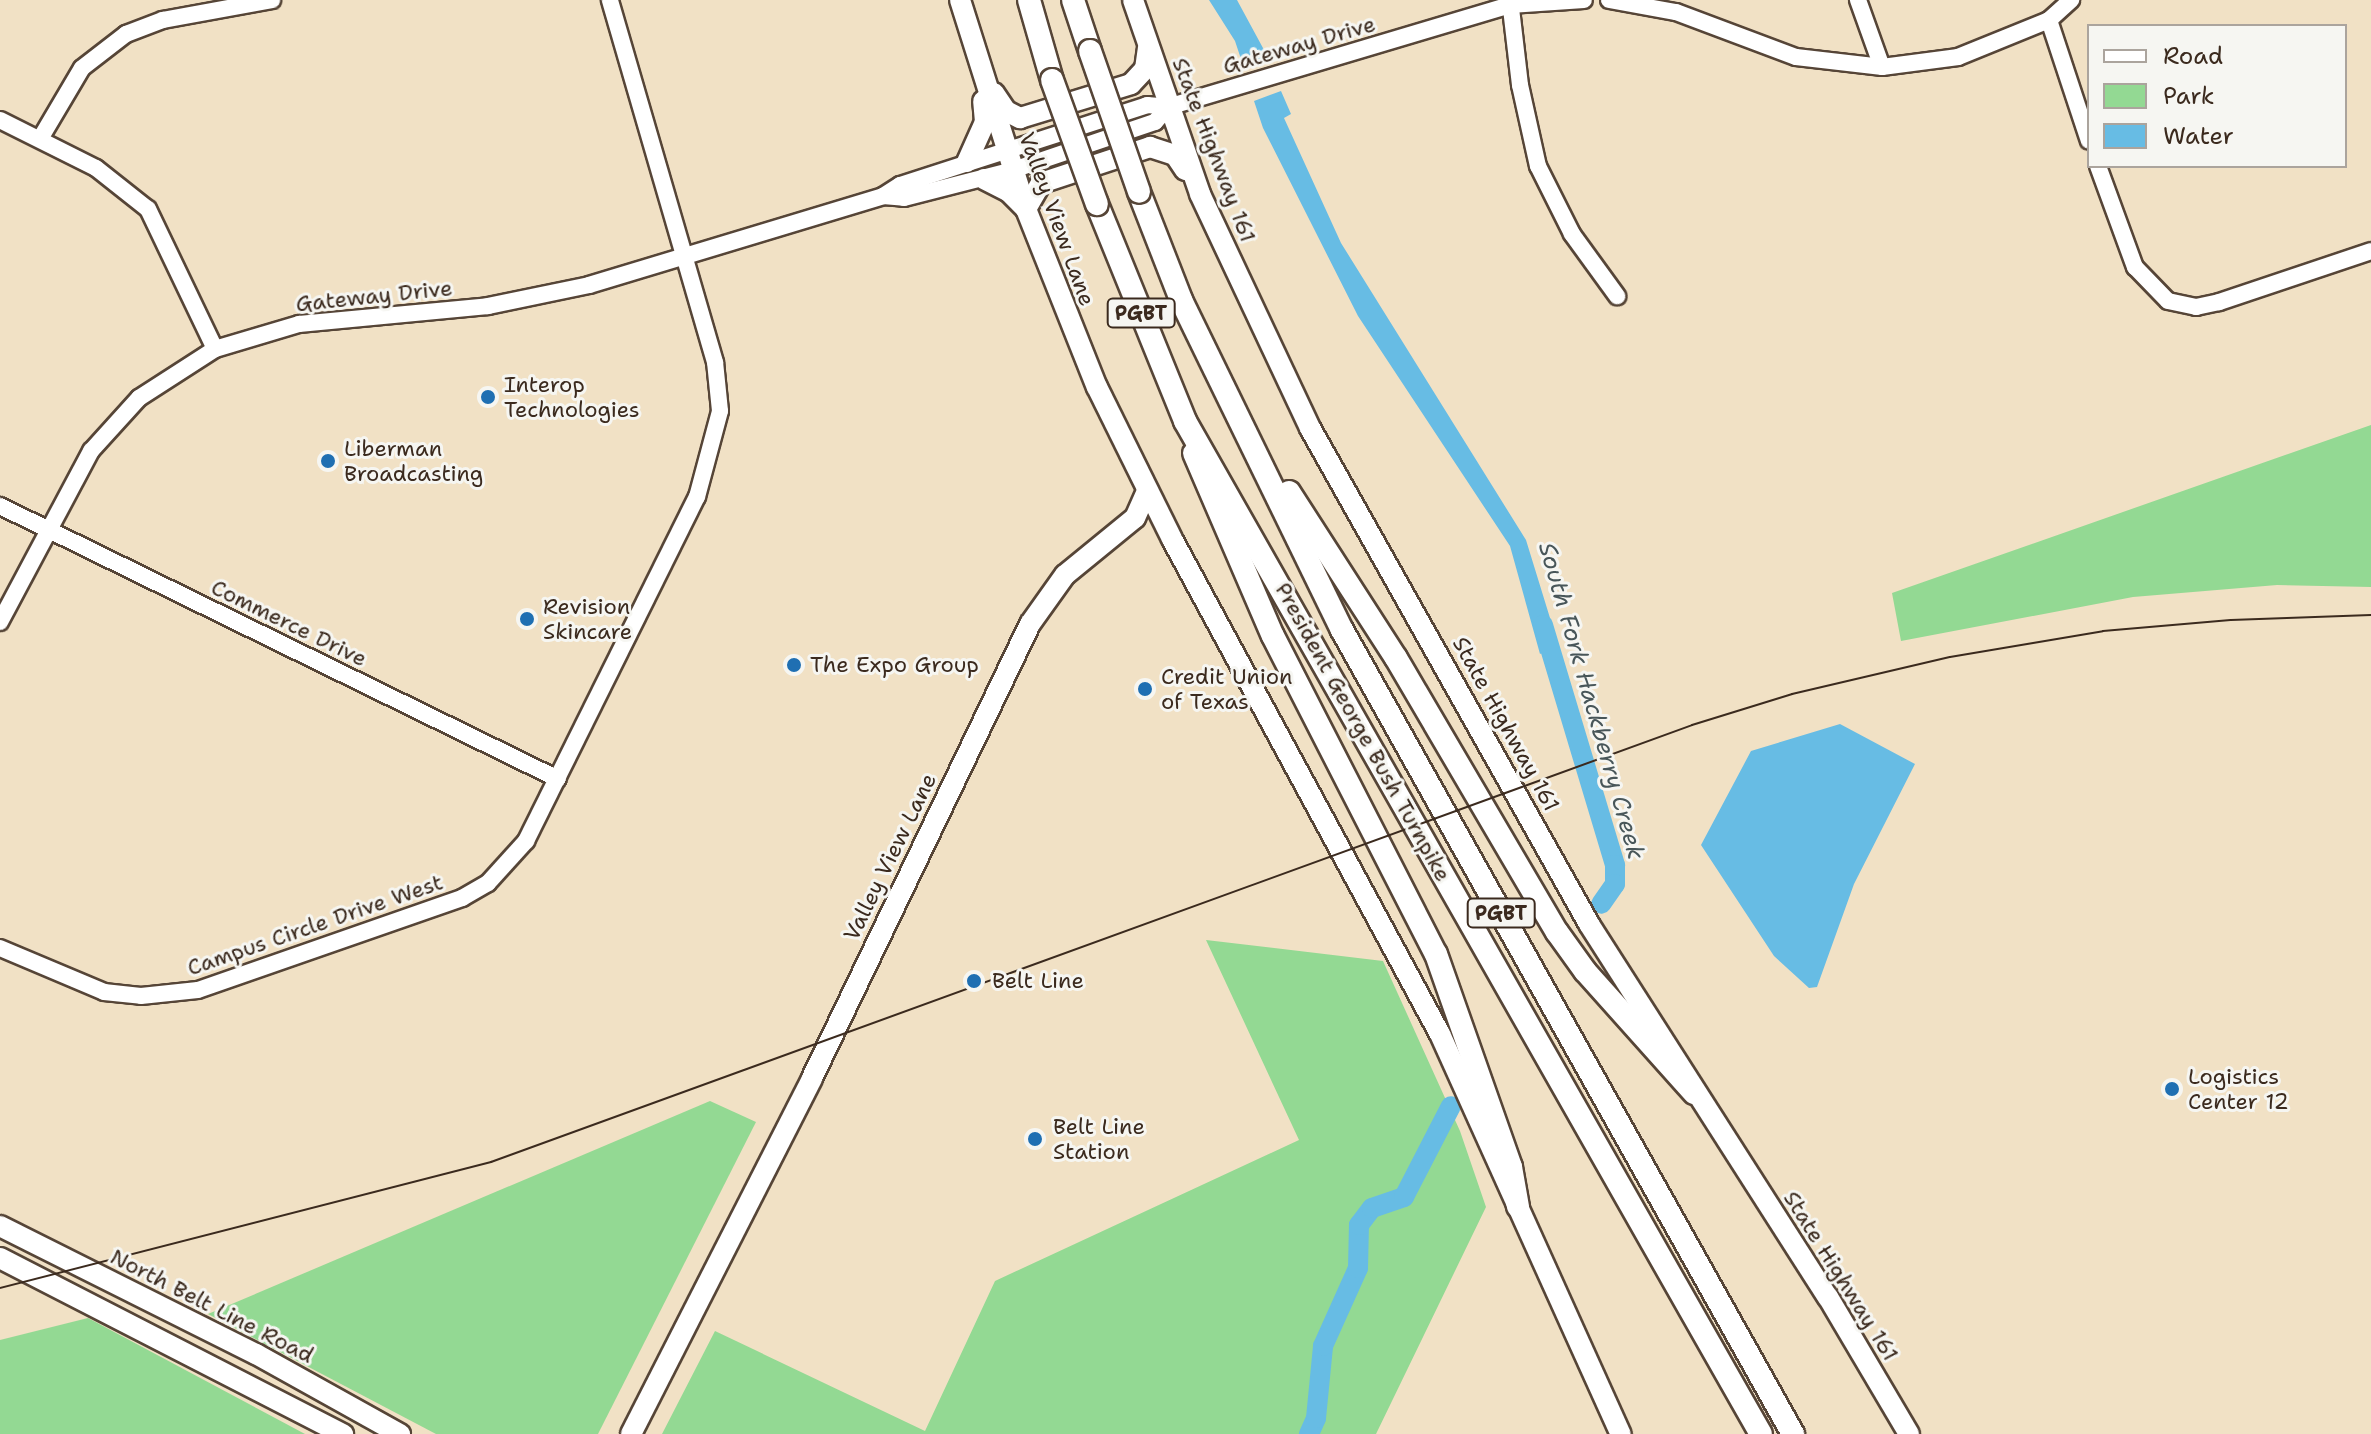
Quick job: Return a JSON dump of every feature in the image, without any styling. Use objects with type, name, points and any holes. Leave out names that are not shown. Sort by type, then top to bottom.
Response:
[{"type":"highway","name":"President George Bush Turnpike","points":[[1029,0],[1052,80],[1097,204],[1185,421],[1761,1434]]},
{"type":"highway","name":"President George Bush Turnpike","points":[[1073,0],[1139,192],[1222,385],[1342,630],[1793,1434]]},
{"type":"highway","points":[[1222,385],[1396,658],[1550,920],[1585,971],[1694,1093]]},
{"type":"highway","points":[[1185,421],[1203,484],[1273,636],[1436,954],[1511,1167],[1518,1206]]},
{"type":"main road","name":"Valley View Lane","points":[[631,1434],[1034,616],[1065,575],[1118,533],[1139,511],[1147,491],[1069,324],[980,73],[960,0]]},
{"type":"main road","name":"State Highway 161","points":[[1133,0],[1200,194],[1310,428],[1589,924],[1694,1093],[1828,1297],[1909,1434]]},
{"type":"main road","points":[[980,73],[1006,111],[1020,118],[1131,84],[1145,69],[1148,45]]},
{"type":"main road","points":[[967,162],[985,122],[980,73]]},
{"type":"main road","points":[[984,179],[1008,191],[1026,209],[1041,183],[1150,147],[1175,155],[1200,194]]},
{"type":"main road","points":[[1147,491],[1426,1006],[1621,1434]]},
{"type":"main road","points":[[1118,533],[1147,530],[1172,539]]},
{"type":"main road","name":"North Belt Line Road","points":[[0,1226],[256,1354],[400,1434]]},
{"type":"main road","points":[[0,1258],[343,1434]]},
{"type":"street","points":[[40,139],[82,68],[126,34],[163,20],[272,0]]},
{"type":"street","name":"Campus Circle Drive West","points":[[0,948],[104,992],[141,996],[198,990],[437,910],[488,883],[526,841],[697,497],[716,438],[720,400],[715,362],[610,0]]},
{"type":"street","name":"Gateway Drive","points":[[0,622],[46,529],[91,451],[117,420],[184,365],[215,349],[299,324],[488,306],[684,258],[883,196],[967,162],[1147,105],[1168,107],[1510,3],[1584,0]]},
{"type":"street","points":[[1609,0],[1676,12],[1796,57],[1882,67],[1958,57],[2049,20],[2071,0]]},
{"type":"street","points":[[1858,0],[1882,67]]},
{"type":"street","points":[[1510,3],[1538,166],[1572,234],[1617,296]]},
{"type":"street","points":[[2049,20],[2087,135]]},
{"type":"street","name":"Gateway Drive","points":[[883,196],[904,198],[1013,170],[1155,122],[1168,107]]},
{"type":"street","points":[[0,120],[122,184],[148,209],[215,349]]},
{"type":"street","points":[[2099,168],[2135,267],[2168,301],[2196,307],[2219,302],[2371,251]]},
{"type":"street","name":"Commerce Drive","points":[[0,506],[558,779]]},
{"type":"green space","points":[[2371,425],[2371,587],[2277,585],[2133,597],[1901,641],[1892,593]]},
{"type":"green space","points":[[1206,940],[1383,961],[1460,1131],[1486,1207],[1376,1434],[662,1434],[715,1331],[925,1431],[995,1281],[1299,1140]]},
{"type":"green space","points":[[710,1101],[756,1122],[598,1434],[436,1434],[208,1314]]},
{"type":"green space","points":[[88,1318],[305,1434],[0,1434],[0,1340]]},
{"type":"water","points":[[1209,0],[1237,0],[1270,61],[1244,68],[1235,41]]},
{"type":"water","points":[[1281,91],[1291,114],[1284,118],[1341,243],[1526,540],[1558,644],[1540,654],[1510,546],[1358,316],[1263,128],[1254,101]]},
{"type":"water","points":[[1840,724],[1915,764],[1854,884],[1817,987],[1809,988],[1774,956],[1701,845],[1751,751]]},
{"type":"waterway","name":"South Fork Hackberry Creek","points":[[1543,625],[1615,865],[1615,884],[1601,904]]},
{"type":"waterway","name":"South Fork Hackberry Creek","points":[[1309,1434],[1316,1418],[1323,1346],[1358,1268],[1359,1225],[1372,1208],[1404,1197],[1451,1106]]},
{"type":"tram line","points":[[0,1288],[491,1162],[1692,725],[1792,694],[1950,657],[2103,631],[2231,620],[2371,615]]},
{"type":"place","name":"Interop Technologies","points":[[488,397]]},
{"type":"place","name":"Liberman Broadcasting","points":[[328,461]]},
{"type":"place","name":"Revision Skincare","points":[[527,619]]},
{"type":"place","name":"The Expo Group","points":[[794,665]]},
{"type":"place","name":"Credit Union of Texas","points":[[1145,689]]},
{"type":"place","name":"Belt Line","points":[[974,981]]},
{"type":"place","name":"Logistics Center 12","points":[[2172,1089]]},
{"type":"place","name":"Belt Line Station","points":[[1035,1139]]}]
